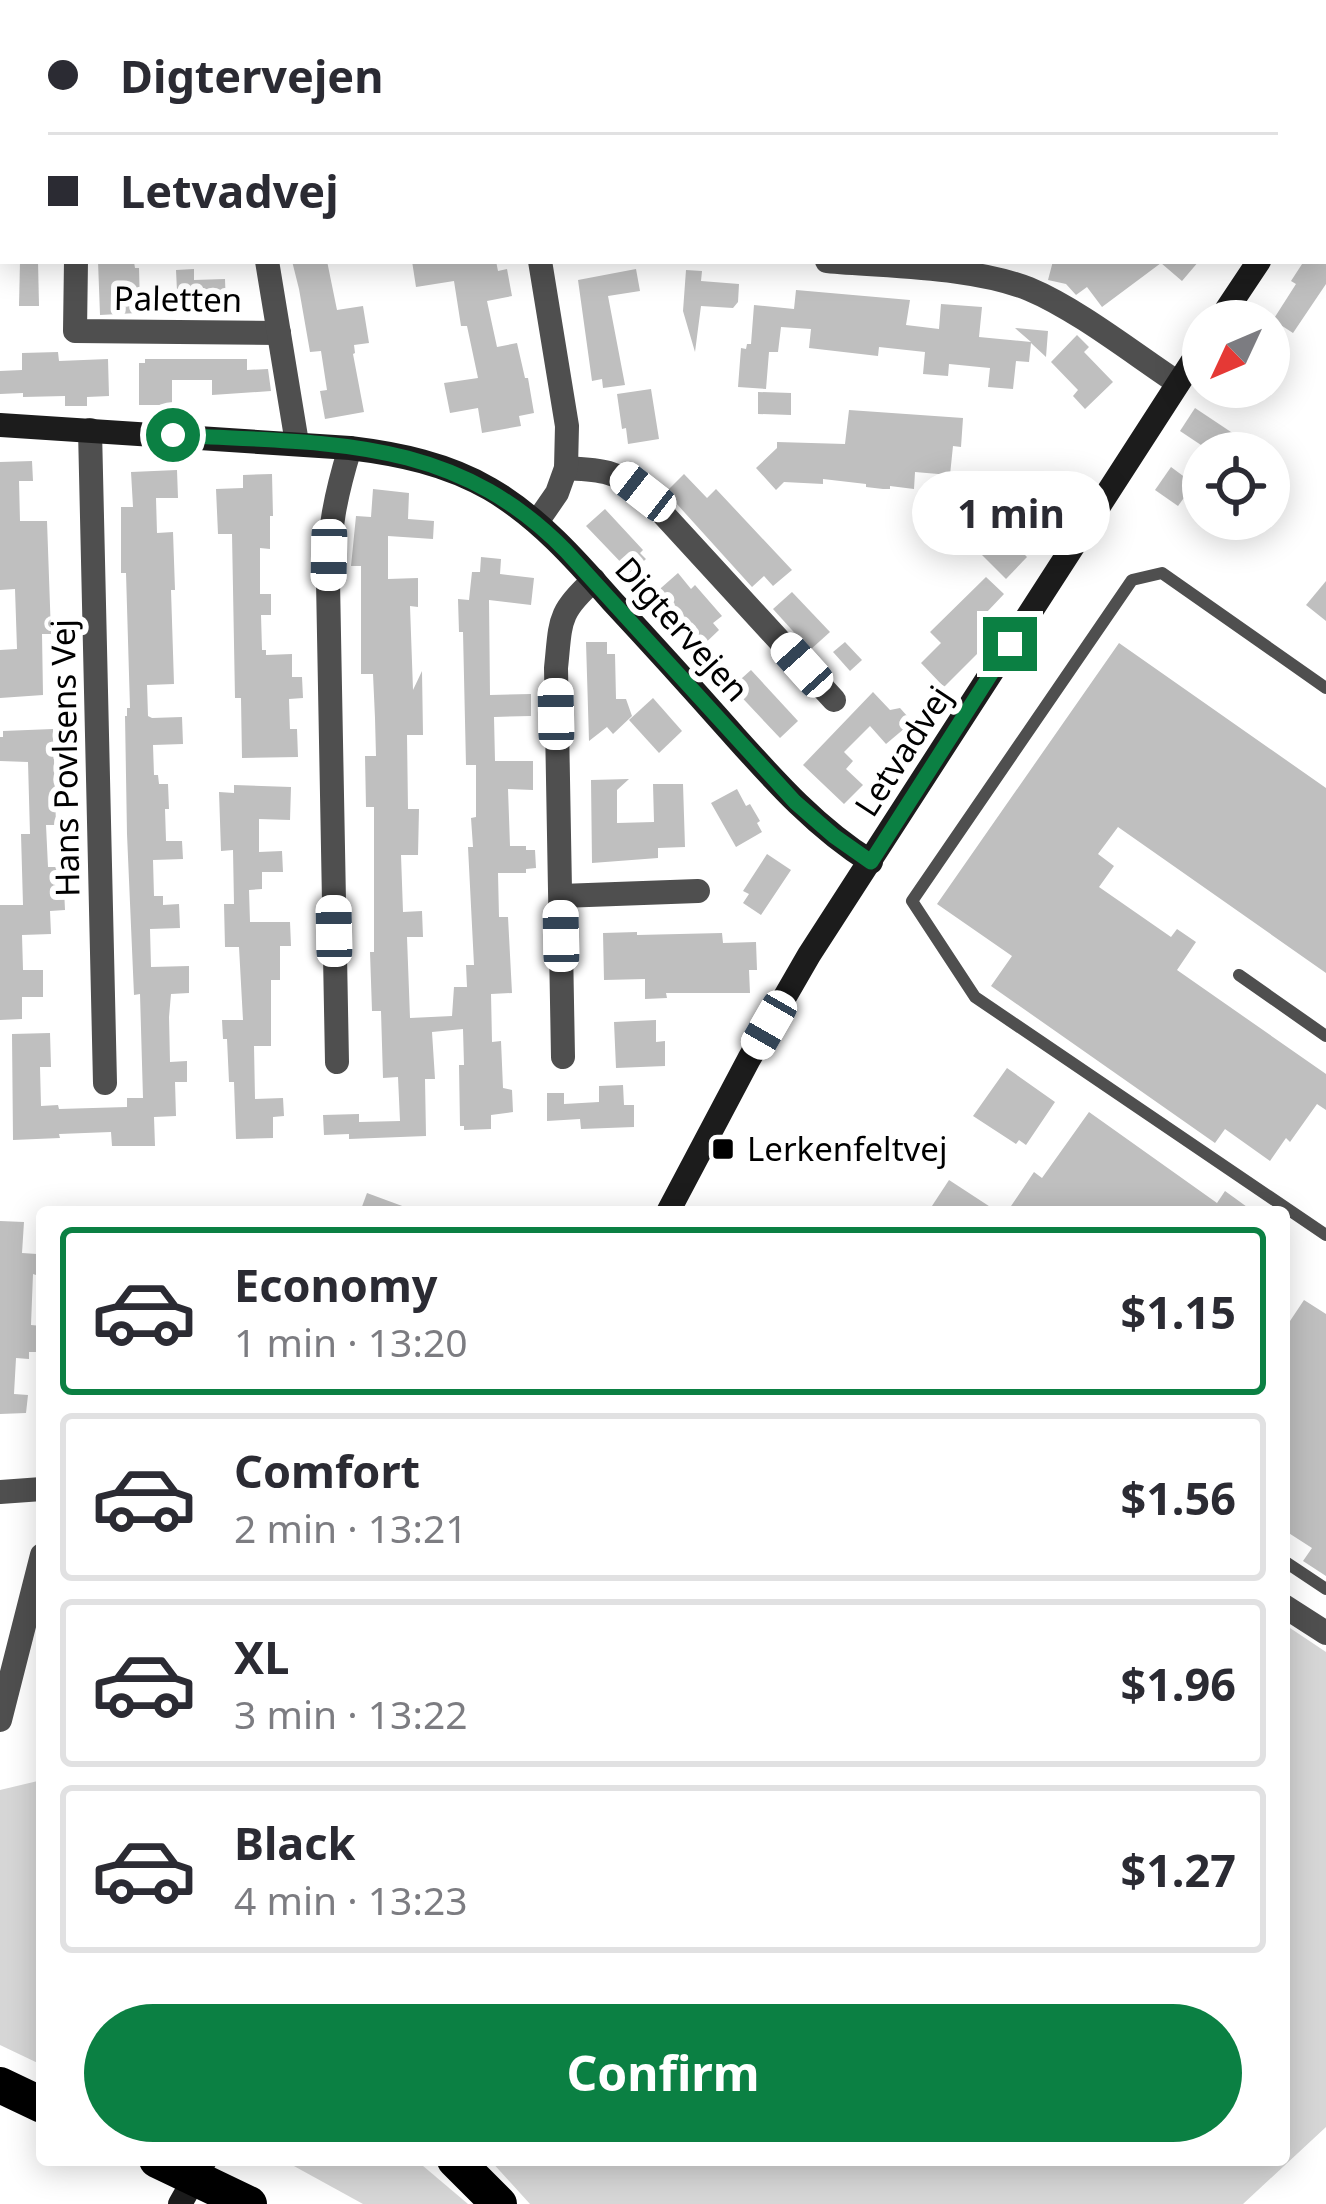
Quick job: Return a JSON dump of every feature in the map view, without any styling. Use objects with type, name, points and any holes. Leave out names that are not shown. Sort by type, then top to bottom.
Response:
[{"type":"highway","points":[[0,2085],[36,2102]]},
{"type":"highway","points":[[170,2166],[249,2204]]},
{"type":"highway","points":[[461,2166],[499,2204]]},
{"type":"street","name":"Paletten","points":[[76,264],[75,331],[279,333]]},
{"type":"street","points":[[268,264],[297,443]]},
{"type":"street","points":[[537,522],[566,468],[566,426],[540,264]]},
{"type":"street","points":[[858,264],[982,276],[1029,290],[1178,382]]},
{"type":"street","points":[[1233,300],[1257,264]]},
{"type":"street","name":"Letvadvej","points":[[679,1206],[799,973],[1182,376]]},
{"type":"street","name":"Digtervejen","points":[[0,424],[350,448],[438,466],[489,489],[537,522],[594,580],[795,802],[871,862]]},
{"type":"street","name":"Hans Povlsens Vej","points":[[90,430],[105,1083]]},
{"type":"street","points":[[337,1062],[328,564],[334,499],[350,448]]},
{"type":"street","points":[[566,468],[607,471],[623,476],[643,492],[834,700]]},
{"type":"street","points":[[563,1058],[556,668],[561,622],[570,601],[594,580]]},
{"type":"street","points":[[561,896],[698,891]]},
{"type":"street","points":[[0,1492],[36,1489]]},
{"type":"street","points":[[0,1720],[36,1579]]},
{"type":"street","points":[[1290,1610],[1326,1633]]},
{"type":"street","points":[[181,2204],[202,2166]]},
{"type":"lane","points":[[1283,1206],[975,997],[911,901],[1132,580],[1162,573],[1326,688]]},
{"type":"lane","points":[[1239,975],[1326,1036]]},
{"type":"lane","points":[[1290,1211],[1326,1235]]},
{"type":"lane","points":[[1290,1222],[1295,1214]]},
{"type":"lane","points":[[1290,1566],[1326,1588]]},
{"type":"shaded area","points":[[1290,1628],[1326,1652],[1326,2127],[1290,2160]]},
{"type":"shaded area","points":[[36,1781],[36,2062],[0,2045],[0,1790]]},
{"type":"shaded area","points":[[294,2166],[423,2166],[468,2204],[363,2204]]},
{"type":"shaded area","points":[[495,2166],[1284,2166],[1243,2204],[530,2204]]},
{"type":"building","points":[[20,264],[38,264],[39,306],[19,306]]},
{"type":"building","points":[[98,264],[134,264],[139,268],[137,313],[100,315]]},
{"type":"building","points":[[293,264],[328,264],[337,310],[363,306],[369,343],[354,345],[353,354],[364,412],[325,419],[320,391],[327,390],[321,351],[310,352]]},
{"type":"building","points":[[412,264],[497,264],[498,271],[507,269],[512,296],[487,301],[497,347],[517,343],[528,378],[534,413],[519,416],[521,426],[482,433],[478,408],[450,413],[444,383],[478,378],[467,326],[461,326],[454,281],[416,287]]},
{"type":"building","points":[[1052,264],[1160,264],[1102,307],[1087,287],[1076,295],[1066,284],[1048,280]]},
{"type":"building","points":[[1162,264],[1196,264],[1182,281]]},
{"type":"building","points":[[1302,264],[1326,264],[1326,284],[1293,333],[1290,300],[1286,300],[1296,284],[1291,281]]},
{"type":"building","points":[[194,269],[194,280],[225,279],[226,308],[190,309],[189,290],[177,291],[176,270]]},
{"type":"building","points":[[636,269],[640,291],[608,296],[625,385],[603,388],[602,379],[592,381],[578,280]]},
{"type":"building","points":[[686,270],[702,271],[701,281],[739,284],[733,308],[701,306],[695,352],[683,311]]},
{"type":"building","points":[[796,290],[910,300],[906,325],[939,329],[941,304],[982,307],[979,337],[1031,342],[1015,328],[1048,331],[1046,357],[1031,343],[1029,362],[1016,361],[1013,389],[988,387],[990,368],[949,364],[948,376],[923,374],[925,352],[879,347],[878,356],[809,348],[811,329],[781,327],[778,352],[769,352],[766,389],[738,387],[741,348],[751,344],[754,305],[794,309]]},
{"type":"building","points":[[1077,335],[1089,347],[1084,352],[1113,382],[1085,409],[1073,396],[1078,390],[1051,362]]},
{"type":"building","points":[[58,352],[59,361],[108,359],[109,396],[87,397],[87,406],[65,406],[65,396],[0,394],[0,371],[22,370],[22,353]]},
{"type":"building","points":[[145,359],[247,359],[247,370],[268,369],[271,391],[212,395],[212,380],[172,380],[172,405],[139,405],[139,363]]},
{"type":"building","points":[[651,389],[659,439],[628,444],[617,394]]},
{"type":"building","points":[[758,392],[791,393],[791,415],[758,414]]},
{"type":"building","points":[[1195,408],[1231,432],[1182,432]]},
{"type":"building","points":[[849,410],[963,418],[961,447],[953,446],[950,475],[915,472],[914,489],[823,479],[823,484],[784,482],[776,490],[756,468],[777,448],[777,442],[845,444]]},
{"type":"building","points":[[32,461],[33,481],[19,481],[20,521],[47,521],[51,634],[42,634],[43,695],[0,698],[0,650],[17,649],[15,589],[0,590],[0,462]]},
{"type":"building","points":[[1171,467],[1182,475],[1178,506],[1155,490]]},
{"type":"building","points":[[177,470],[178,498],[156,498],[157,533],[173,532],[174,684],[147,685],[148,716],[182,717],[183,744],[153,745],[154,775],[159,784],[168,784],[166,841],[182,841],[183,859],[153,860],[154,896],[163,896],[163,905],[179,904],[180,928],[150,929],[151,967],[189,966],[189,993],[171,994],[169,1017],[170,1062],[187,1061],[187,1082],[175,1082],[176,1116],[154,1117],[155,1146],[112,1146],[111,1132],[13,1140],[12,1034],[50,1033],[51,1067],[40,1067],[41,1106],[127,1107],[127,1098],[143,1098],[127,834],[125,716],[130,708],[121,507],[133,507],[131,472]]},
{"type":"building","points":[[272,474],[270,549],[260,548],[260,594],[271,594],[271,615],[261,615],[262,650],[266,655],[292,654],[292,677],[302,677],[303,698],[289,699],[290,729],[297,729],[298,757],[242,758],[241,698],[235,698],[232,534],[218,534],[216,489],[243,488],[243,475]]},
{"type":"building","points":[[684,474],[707,498],[716,489],[792,570],[773,586],[764,576],[752,587],[666,492]]},
{"type":"building","points":[[373,489],[409,493],[408,519],[434,521],[433,539],[388,536],[388,579],[418,578],[418,607],[410,606],[413,690],[422,671],[423,735],[407,735],[408,809],[419,809],[418,855],[401,855],[403,912],[422,911],[423,937],[407,937],[410,1018],[452,1016],[454,987],[467,987],[466,965],[474,965],[468,847],[473,847],[471,818],[476,817],[476,765],[466,765],[458,599],[469,600],[472,572],[480,572],[481,557],[501,559],[500,574],[534,578],[531,605],[489,600],[490,695],[531,694],[531,716],[494,717],[495,761],[533,761],[533,790],[508,789],[510,846],[535,850],[536,868],[526,873],[498,873],[499,917],[508,917],[512,993],[491,994],[492,1042],[501,1041],[503,1088],[512,1090],[513,1112],[491,1115],[491,1129],[460,1126],[463,1029],[432,1032],[435,1079],[425,1079],[426,1136],[349,1139],[349,1134],[324,1135],[323,1115],[359,1114],[359,1122],[400,1121],[398,1077],[383,1078],[381,1011],[372,1011],[374,807],[366,807],[365,756],[376,756],[373,674],[361,674],[361,566],[351,566],[356,516],[371,517]]},
{"type":"building","points":[[973,502],[1027,557],[1006,579],[951,524]]},
{"type":"building","points":[[605,509],[643,550],[640,553],[646,559],[631,573],[586,526]]},
{"type":"building","points":[[678,573],[722,616],[713,623],[719,630],[698,650],[651,600]]},
{"type":"building","points":[[986,577],[1004,594],[986,613],[998,625],[982,640],[982,649],[944,687],[921,663],[941,643],[930,632]]},
{"type":"building","points":[[1326,581],[1326,621],[1306,605]]},
{"type":"building","points":[[792,592],[830,632],[810,650],[773,609]]},
{"type":"building","points":[[586,642],[607,642],[607,654],[615,654],[616,699],[626,699],[632,716],[613,734],[607,727],[589,741]]},
{"type":"building","points":[[845,642],[862,660],[850,671],[833,652]]},
{"type":"building","points":[[1119,643],[1326,788],[1326,973],[1118,827],[1098,854],[1114,866],[1099,887],[1171,937],[1177,929],[1196,942],[1177,970],[1326,1074],[1326,1110],[1317,1104],[1270,1161],[1225,1129],[1215,1143],[991,986],[1012,956],[937,904]]},
{"type":"building","points":[[751,670],[798,721],[780,738],[732,687]]},
{"type":"building","points":[[873,692],[890,710],[900,708],[908,717],[902,724],[905,728],[886,744],[870,726],[844,752],[853,761],[846,769],[863,785],[844,804],[803,765]]},
{"type":"building","points":[[653,698],[682,731],[659,753],[629,720]]},
{"type":"building","points":[[53,729],[56,825],[46,825],[48,867],[63,867],[65,910],[50,911],[51,934],[22,935],[23,970],[43,970],[43,997],[22,997],[22,1019],[0,1020],[0,905],[23,905],[21,834],[30,834],[28,762],[0,761],[0,737],[3,731]]},
{"type":"building","points":[[629,779],[617,790],[617,823],[654,822],[653,784],[683,784],[685,847],[658,848],[658,858],[592,863],[591,780]]},
{"type":"building","points":[[234,785],[291,787],[290,820],[259,819],[259,852],[282,851],[283,872],[262,872],[262,889],[249,890],[250,922],[290,922],[291,946],[280,946],[280,980],[271,980],[271,1046],[254,1046],[255,1099],[283,1098],[284,1116],[273,1117],[273,1138],[236,1139],[234,1082],[229,1082],[227,1039],[223,1039],[222,1020],[243,1020],[239,947],[225,947],[224,904],[234,904],[233,850],[221,851],[219,792],[234,793]]},
{"type":"building","points":[[737,789],[760,821],[762,832],[736,847],[711,803]]},
{"type":"building","points":[[767,854],[791,870],[761,915],[743,903],[749,894],[743,891]]},
{"type":"building","points":[[603,933],[722,933],[723,943],[756,942],[757,970],[749,970],[750,993],[666,993],[667,998],[645,999],[645,979],[604,980]]},
{"type":"building","points":[[656,1020],[656,1042],[665,1041],[665,1066],[616,1068],[614,1022]]},
{"type":"building","points":[[1007,1068],[1055,1102],[1026,1145],[1019,1140],[1016,1144],[973,1116]]},
{"type":"building","points":[[623,1085],[624,1105],[634,1105],[634,1127],[581,1129],[580,1119],[547,1121],[547,1093],[564,1093],[564,1104],[599,1102],[599,1086]]},
{"type":"building","points":[[1089,1112],[1217,1203],[1225,1191],[1246,1206],[1011,1206],[1034,1172],[1042,1178]]},
{"type":"building","points":[[949,1180],[989,1206],[932,1206]]},
{"type":"building","points":[[367,1193],[402,1206],[362,1206]]},
{"type":"building","points":[[0,1221],[24,1222],[22,1253],[36,1254],[31,1325],[36,1325],[36,1352],[29,1352],[29,1359],[16,1358],[14,1394],[28,1395],[26,1413],[0,1414]]},
{"type":"building","points":[[1304,1300],[1326,1314],[1326,1576],[1303,1561],[1312,1548],[1290,1534],[1290,1321]]},
{"type":"place","name":"Lerkenfeltvej","points":[[723,1149]]},
{"type":"route","points":[[173,435],[395,454],[438,466],[489,489],[537,522],[566,551],[795,802],[871,862],[1010,644]]}]
